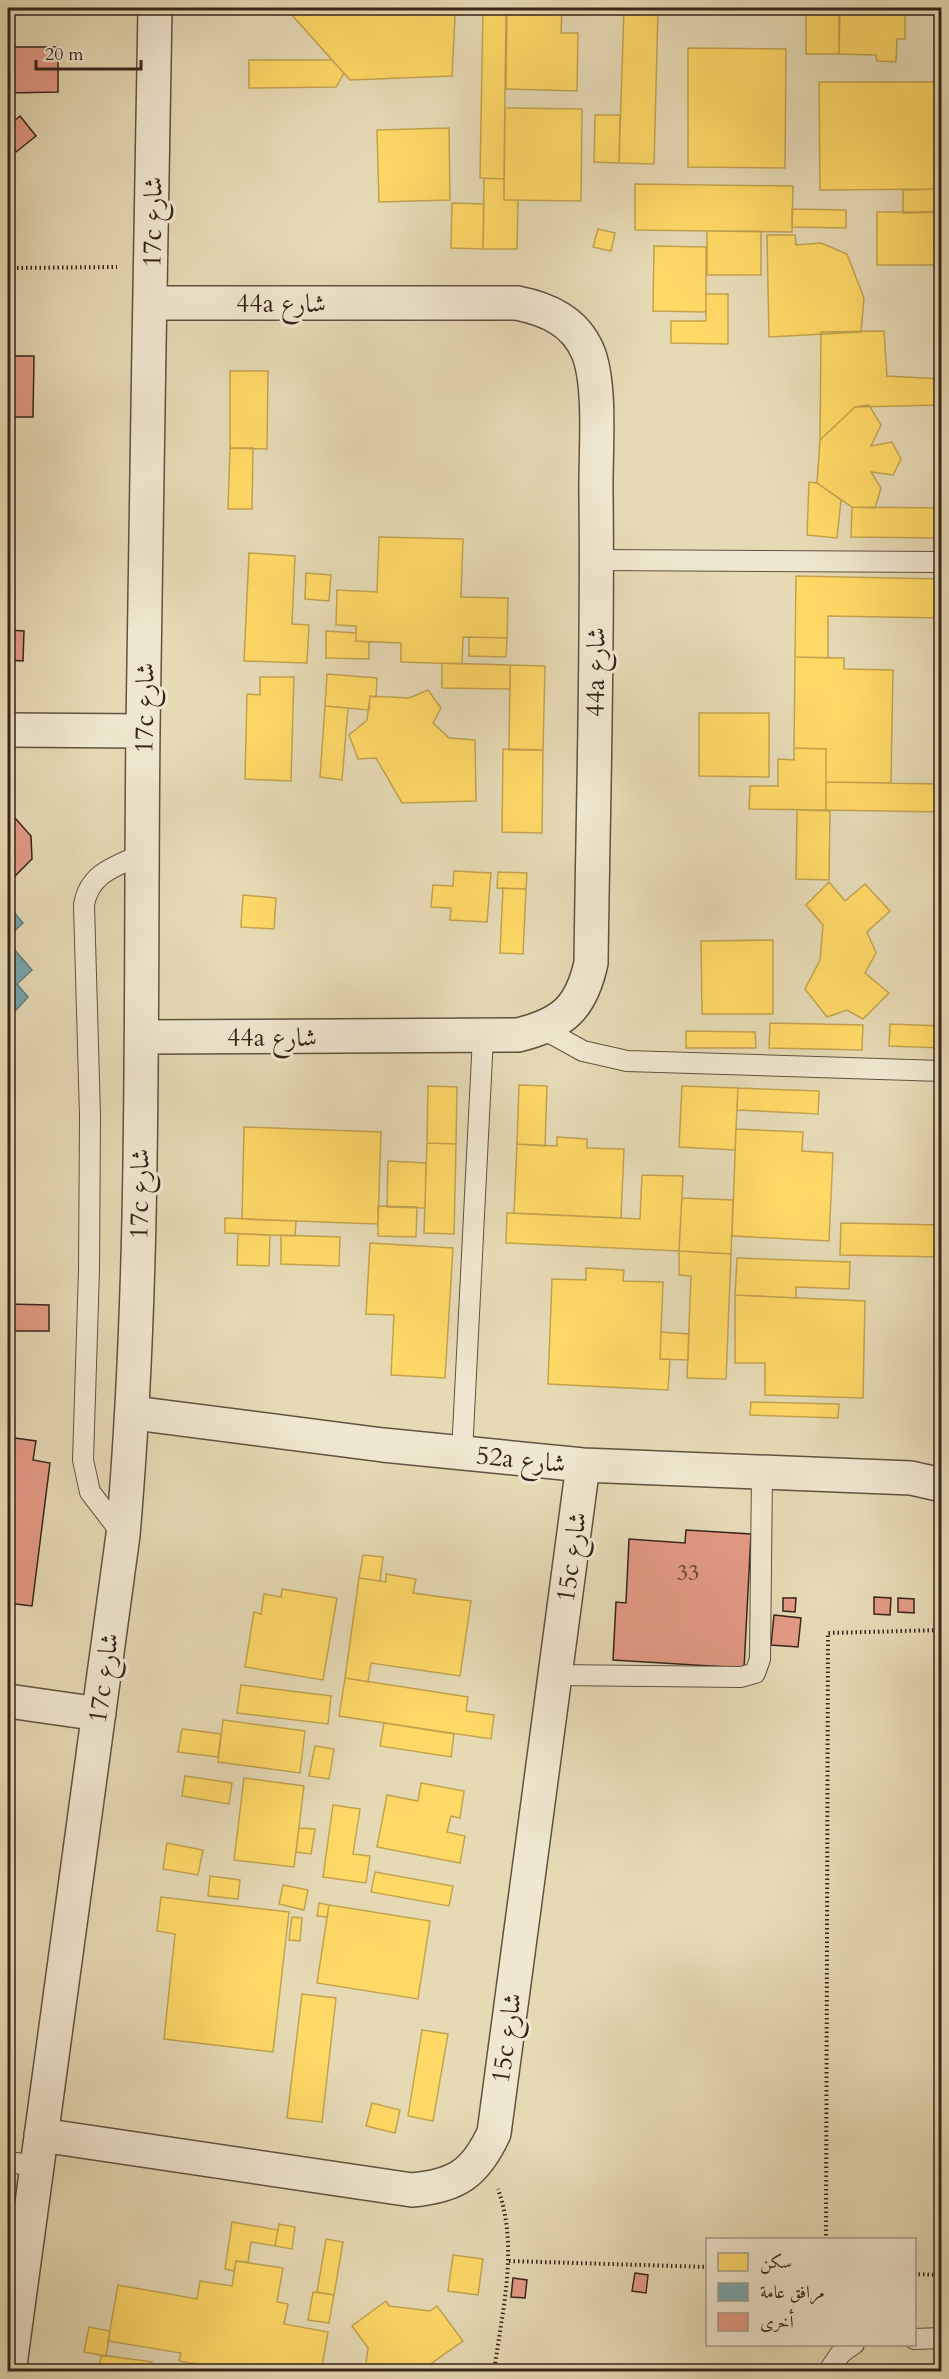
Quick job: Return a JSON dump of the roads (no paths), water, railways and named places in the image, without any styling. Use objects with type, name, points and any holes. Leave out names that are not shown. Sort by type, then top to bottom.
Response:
[{"type":"street","name":"17c شارع","points":[[9,2372],[28,2155],[99,1714],[123,1535],[134,1413],[142,1037],[143,732],[155,8]]},
{"type":"street","name":"44a شارع","points":[[142,1037],[483,1037],[518,1035],[543,1029],[561,1019],[576,1003],[587,984],[591,963],[597,560],[594,381],[588,351],[571,327],[546,309],[517,303],[150,303]]},
{"type":"street","points":[[8,730],[143,732]]},
{"type":"street","name":"52a شارع","points":[[134,1413],[462,1453],[583,1465],[932,1479]]},
{"type":"street","name":"15c شارع","points":[[28,2155],[412,2190],[438,2188],[463,2177],[482,2158],[494,2133],[583,1465]]},
{"type":"street","points":[[8,1701],[99,1714]]},
{"type":"lane","points":[[597,560],[942,562]]},
{"type":"lane","points":[[123,1535],[90,1492],[83,1460],[89,1270],[90,1116],[84,905],[91,884],[98,875],[143,854]]},
{"type":"lane","points":[[543,1029],[583,1051],[627,1061],[942,1071]]},
{"type":"lane","points":[[462,1453],[483,1037]]},
{"type":"lane","points":[[555,1675],[741,1677],[755,1673],[760,1659],[762,1472]]},
{"type":"lane","points":[[916,2339],[942,2338]]},
{"type":"lane","points":[[828,2372],[841,2353],[851,2346]]}]
